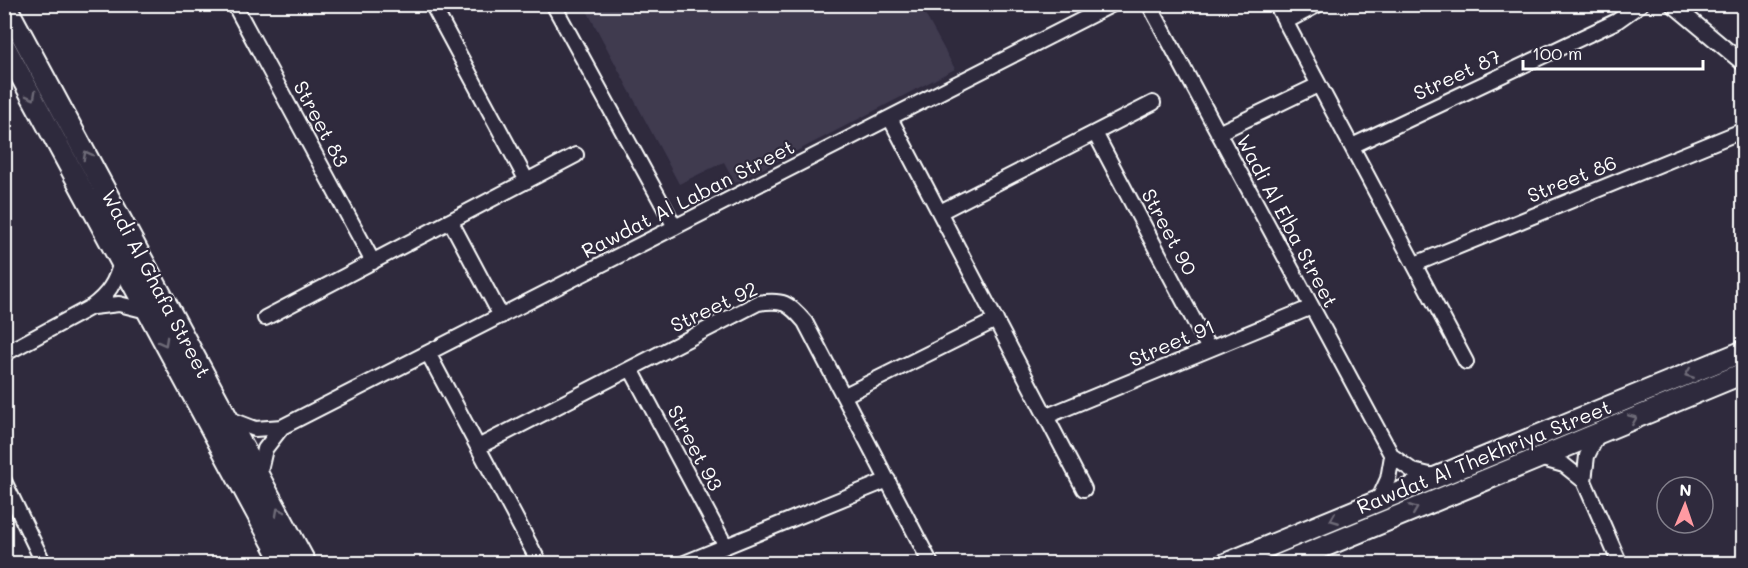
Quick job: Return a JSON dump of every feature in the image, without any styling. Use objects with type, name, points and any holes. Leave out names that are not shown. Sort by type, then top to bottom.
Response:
[{"type":"street","name":"Wadi Al Ghafa Street","points":[[5,4],[306,564]]},
{"type":"street","name":"Street 83","points":[[234,4],[374,262]]},
{"type":"street","points":[[432,4],[526,181]]},
{"type":"street","points":[[553,4],[675,226]]},
{"type":"street","name":"Rawdat Al Laban Street","points":[[259,475],[265,449],[282,428],[1113,4]]},
{"type":"street","name":"Wadi Al Elba Street","points":[[1149,4],[1392,456],[1413,471],[1438,477]]},
{"type":"street","points":[[1276,4],[1466,362]]},
{"type":"street","points":[[1285,22],[1319,4]]},
{"type":"street","name":"Street 87","points":[[1352,146],[1617,21],[1641,4]]},
{"type":"street","points":[[1672,4],[1743,64]]},
{"type":"street","name":"Wadi Al Ghafa Street","points":[[4,45],[284,564]]},
{"type":"street","points":[[1218,133],[1318,85]]},
{"type":"street","points":[[940,212],[1154,103]]},
{"type":"street","points":[[890,118],[1084,489]]},
{"type":"street","name":"Street 86","points":[[1415,264],[1743,130]]},
{"type":"street","name":"Street 90","points":[[1095,133],[1209,349]]},
{"type":"street","points":[[265,318],[576,155]]},
{"type":"street","points":[[451,222],[501,316]]},
{"type":"street","points":[[4,354],[102,299],[111,288],[120,261]]},
{"type":"street","name":"Street 92","points":[[477,447],[758,303],[784,302],[794,309],[805,322],[932,564]]},
{"type":"street","points":[[91,307],[119,304],[147,311]]},
{"type":"street","name":"Street 91","points":[[1047,416],[1312,307]]},
{"type":"street","points":[[845,395],[996,320]]},
{"type":"street","name":"Rawdat Al Thekhriya Street","points":[[1225,564],[1743,351]]},
{"type":"street","points":[[428,353],[540,564]]},
{"type":"street","name":"Street 93","points":[[631,369],[725,545]]},
{"type":"street","name":"Rawdat Al Thekhriya Street","points":[[1282,564],[1743,373]]},
{"type":"street","name":"Rawdat Al Laban Street","points":[[229,419],[255,429],[282,428]]},
{"type":"street","points":[[1584,481],[1587,456],[1598,434]]},
{"type":"street","points":[[1378,501],[1388,479],[1392,456]]},
{"type":"street","points":[[1538,458],[1564,465],[1584,481],[1620,564]]},
{"type":"street","points":[[682,564],[888,480]]},
{"type":"street","points":[[4,481],[44,564]]},
{"type":"shaded area","points":[[584,5],[920,5],[955,69],[735,183],[724,162],[679,184]]}]
